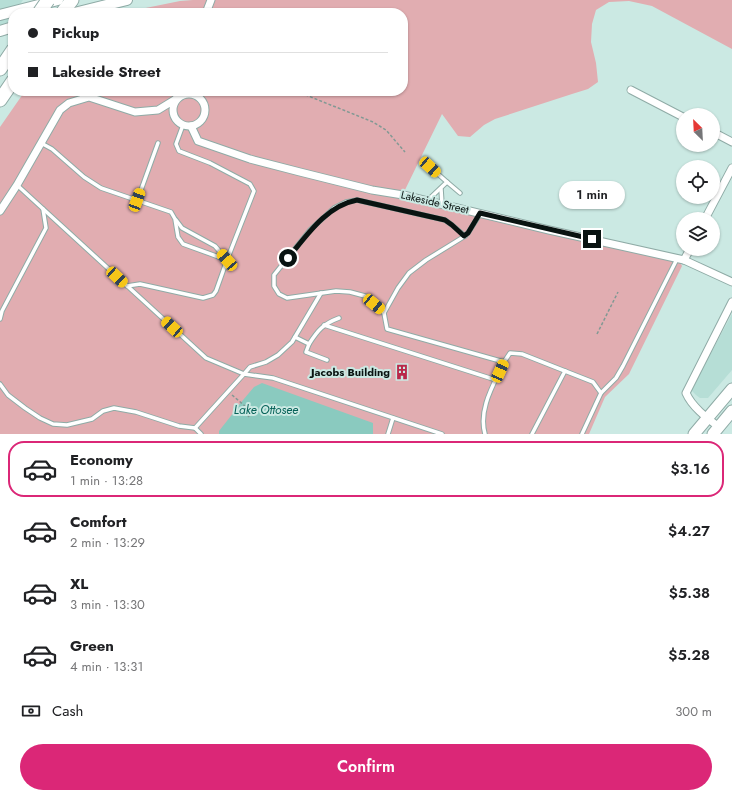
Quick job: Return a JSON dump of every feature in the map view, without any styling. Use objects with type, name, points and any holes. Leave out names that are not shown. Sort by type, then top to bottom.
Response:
[{"type":"highway","points":[[66,8],[72,0]]},
{"type":"highway","points":[[0,69],[8,57]]},
{"type":"highway","points":[[0,100],[8,88]]},
{"type":"main road","points":[[694,434],[732,389]]},
{"type":"main road","points":[[716,432],[732,411]]},
{"type":"street","points":[[27,8],[58,0]]},
{"type":"street","points":[[94,8],[127,0]]},
{"type":"street","points":[[631,90],[676,113]]},
{"type":"street","points":[[177,96],[172,107],[172,112],[177,121],[183,125],[191,126],[201,121],[204,116],[204,105],[198,96]]},
{"type":"street","points":[[0,211],[17,185],[60,110],[69,103],[89,97],[135,112],[158,110],[180,96]]},
{"type":"street","name":"Lakeside Street","points":[[191,126],[198,141],[250,160],[372,190],[403,194],[549,230],[681,259],[732,282]]},
{"type":"street","points":[[720,136],[732,142]]},
{"type":"street","points":[[710,212],[732,168]]},
{"type":"street","points":[[681,259],[684,256]]},
{"type":"street","points":[[716,432],[708,418],[691,402],[686,393],[732,302]]},
{"type":"lane","points":[[127,286],[140,284],[203,298],[213,296],[254,191],[250,184],[210,163],[179,151],[176,144],[183,125]]},
{"type":"lane","points":[[41,143],[52,149],[84,177],[101,188],[171,212],[182,228],[215,246],[227,260]]},
{"type":"lane","points":[[137,200],[158,143]]},
{"type":"lane","points":[[430,167],[460,193]]},
{"type":"lane","points":[[428,200],[447,182]]},
{"type":"lane","points":[[17,185],[206,358],[244,374],[273,378],[442,434]]},
{"type":"lane","points":[[441,189],[442,204]]},
{"type":"lane","points":[[464,236],[445,220],[357,200],[346,202],[334,208],[310,230],[274,275],[274,286],[279,294],[287,298],[336,291],[350,292],[365,296],[384,313],[387,329],[504,362]]},
{"type":"lane","points":[[0,319],[2,311],[46,228],[43,209]]},
{"type":"lane","points":[[384,313],[398,288],[409,274],[426,260],[468,233],[480,213]]},
{"type":"lane","points":[[176,219],[178,237],[183,244],[227,260]]},
{"type":"lane","points":[[582,434],[601,393],[616,378],[681,259]]},
{"type":"lane","points":[[195,428],[250,367],[266,362],[278,355],[292,342],[321,293]]},
{"type":"lane","points":[[327,360],[306,352],[318,330],[324,324],[339,318]]},
{"type":"lane","points":[[324,324],[496,380]]},
{"type":"lane","points":[[295,337],[309,344]]},
{"type":"lane","points":[[485,434],[483,426],[484,409],[504,362],[510,353],[522,354],[593,382],[601,393]]},
{"type":"lane","points":[[532,434],[564,371]]},
{"type":"lane","points":[[0,384],[8,395],[25,408],[40,418],[53,424],[67,425],[92,419],[103,411],[114,408],[136,412],[179,426],[195,428],[201,434]]},
{"type":"lane","points":[[388,434],[393,418]]},
{"type":"path","points":[[308,96],[373,122],[386,130],[405,152]]},
{"type":"path","points":[[597,334],[618,292]]},
{"type":"path","points":[[228,391],[252,412]]},
{"type":"path","points":[[248,417],[256,408]]},
{"type":"shaded area","points":[[0,0],[23,0],[17,8],[8,8],[8,22],[0,33]]},
{"type":"shaded area","points":[[732,0],[732,49],[652,6],[629,1],[609,2],[596,10],[592,24],[591,42],[596,63],[598,82],[588,89],[495,119],[484,125],[470,137],[458,136],[442,114],[403,194],[678,258],[682,266],[629,374],[605,397],[589,434],[0,434],[0,127],[22,96],[408,96],[408,8],[146,8],[180,1]]},
{"type":"shaded area","points":[[732,314],[732,370],[708,398],[700,398],[691,390]]},
{"type":"water","name":"Lake Ottosee","points":[[262,383],[373,423],[373,434],[219,434],[219,431],[234,412],[233,408],[235,405],[238,406],[254,387]]},
{"type":"place","name":"Jacobs Building","points":[[402,372]]},
{"type":"route","points":[[288,258],[310,230],[334,208],[346,202],[357,200],[445,220],[464,236],[468,233],[480,213],[592,239]]}]
